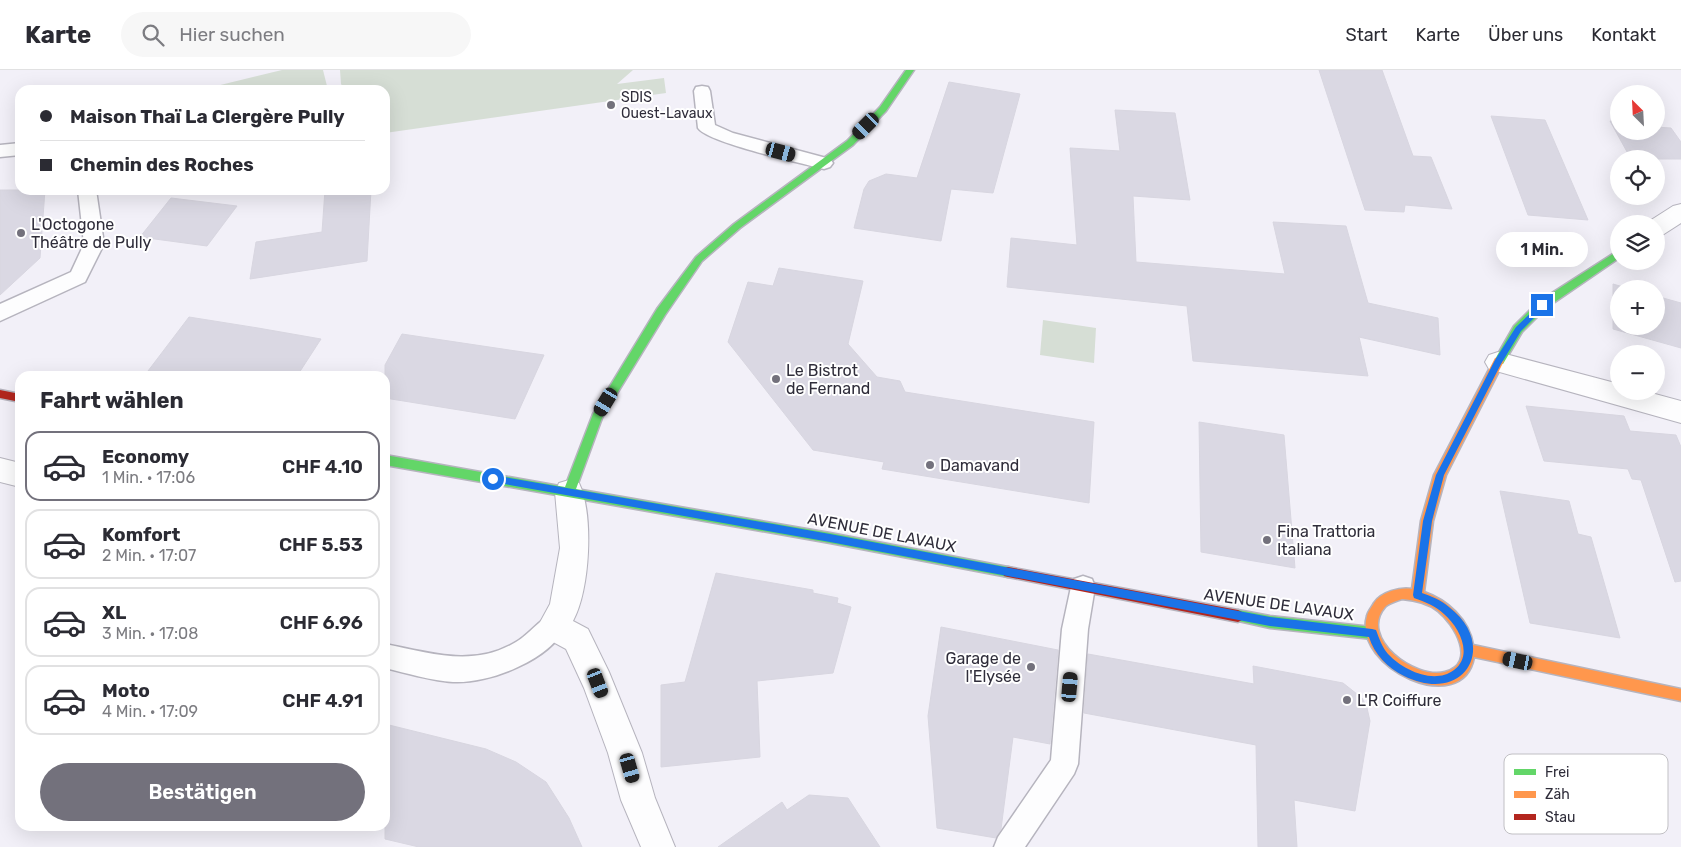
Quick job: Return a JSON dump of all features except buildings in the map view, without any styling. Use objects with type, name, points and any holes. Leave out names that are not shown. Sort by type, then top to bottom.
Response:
[{"type":"main road","points":[[569,492],[597,417],[660,312],[699,259],[737,226],[850,143],[903,82],[910,70]]},
{"type":"main road","points":[[1417,595],[1428,521],[1440,475],[1498,362],[1518,329],[1542,305],[1610,259]]},
{"type":"main road","points":[[0,394],[15,397]]},
{"type":"main road","name":"AVENUE DE LAVAUX","points":[[390,461],[830,538],[1270,622],[1372,633]]},
{"type":"main road","name":"AVENUE DE LAVAUX","points":[[1402,593],[1417,595],[1433,601],[1447,610],[1458,622],[1466,636],[1469,650],[1466,663],[1459,673],[1448,679],[1432,681],[1415,677],[1399,669],[1385,657],[1375,642],[1371,628],[1373,614],[1379,604],[1389,596],[1402,593]]},
{"type":"main road","points":[[1469,650],[1681,695]]},
{"type":"street","points":[[1665,222],[1681,212]]},
{"type":"street","points":[[1498,362],[1681,412]]},
{"type":"street","points":[[0,470],[15,474]]},
{"type":"street","points":[[569,492],[575,548],[564,608],[553,626],[577,639],[598,683],[625,753],[638,800],[658,847]]},
{"type":"lane","points":[[702,91],[707,128],[727,137],[824,163]]},
{"type":"lane","points":[[0,151],[15,150]]},
{"type":"lane","points":[[0,313],[78,277],[94,244],[88,195]]},
{"type":"lane","points":[[1008,847],[1064,764],[1075,629],[1082,587]]},
{"type":"lane","points":[[390,657],[453,670],[490,667],[526,650],[553,626]]},
{"type":"shaded area","points":[[282,70],[323,70],[327,85],[220,85]]},
{"type":"shaded area","points":[[340,70],[633,70],[617,84],[664,78],[666,93],[390,132],[390,85],[341,84]]},
{"type":"shaded area","points":[[1043,320],[1096,328],[1094,363],[1040,355]]},
{"type":"traffic: fast","points":[[569,492],[597,417],[661,312],[699,259],[737,226],[850,143],[883,109],[898,90],[910,70]]},
{"type":"traffic: fast","points":[[1499,361],[1518,329],[1542,305],[1610,259]]},
{"type":"traffic: fast","points":[[390,461],[830,538],[1008,572]]},
{"type":"traffic: fast","points":[[1238,616],[1270,622],[1372,633]]},
{"type":"traffic: slow","points":[[1417,595],[1427,521],[1440,475],[1499,361]]},
{"type":"traffic: slow","points":[[1402,593],[1412,594],[1433,601],[1449,614],[1462,631],[1468,651],[1467,660],[1462,669],[1453,676],[1439,680],[1422,678],[1406,671],[1391,660],[1379,647],[1372,632],[1372,617],[1383,601],[1402,593]]},
{"type":"traffic: slow","points":[[1469,650],[1681,695]]},
{"type":"traffic: jam","points":[[0,394],[15,397]]},
{"type":"traffic: jam","points":[[1008,572],[1238,616]]},
{"type":"place","name":"SDIS Ouest-Lavaux","points":[[611,105]]},
{"type":"place","name":"L'Octogone Théâtre de Pully","points":[[21,233]]},
{"type":"place","name":"Le Bistrot de Fernand","points":[[776,379]]},
{"type":"place","name":"Damavand","points":[[930,465]]},
{"type":"place","name":"Fina Trattoria Italiana","points":[[1267,540]]},
{"type":"place","name":"Garage de l'Elysée","points":[[1031,667]]},
{"type":"place","name":"L'R Coiffure","points":[[1347,700]]},
{"type":"route","points":[[493,479],[830,538],[1270,622],[1372,633],[1375,642],[1385,657],[1399,669],[1415,677],[1432,681],[1448,679],[1459,673],[1466,663],[1469,650],[1466,636],[1458,622],[1447,610],[1433,601],[1417,595],[1428,521],[1440,475],[1498,362],[1518,329],[1542,305]]}]
